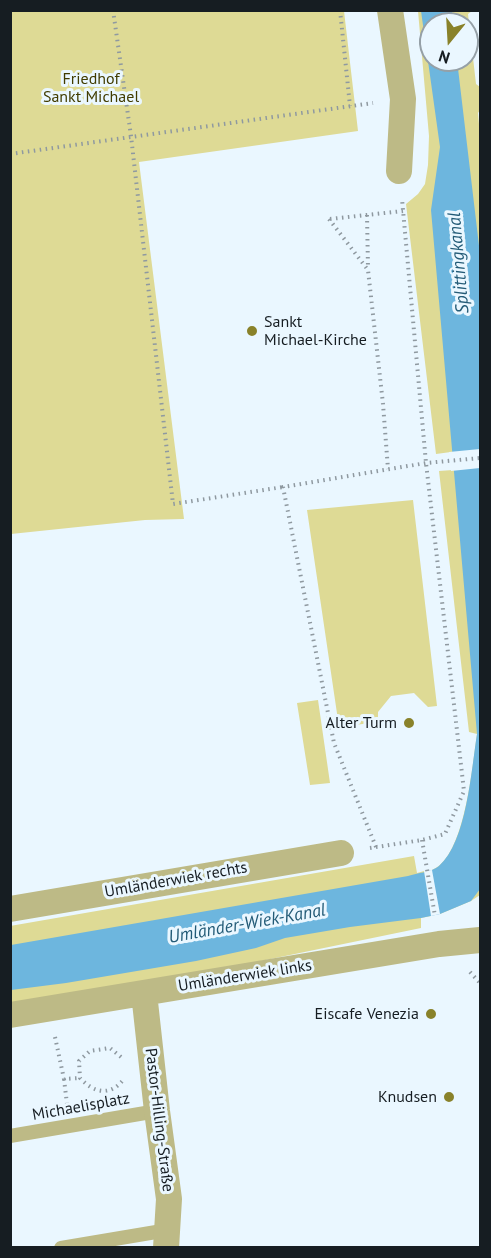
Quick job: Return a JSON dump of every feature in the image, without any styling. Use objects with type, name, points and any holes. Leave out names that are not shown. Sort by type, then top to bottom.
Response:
[{"type":"street","points":[[390,10],[403,99],[399,171]]},
{"type":"street","name":"Umländerwiek rechts","points":[[10,909],[341,852]]},
{"type":"street","name":"Umländerwiek links","points":[[10,1015],[440,944],[480,940]]},
{"type":"street","name":"Pastor-Hilling-Straße","points":[[144,993],[169,1199],[167,1239]]},
{"type":"lane","name":"Michaelisplatz","points":[[10,1136],[157,1111]]},
{"type":"lane","points":[[61,1248],[167,1239]]},
{"type":"path","points":[[113,10],[131,136],[173,504],[426,463],[480,458]]},
{"type":"path","points":[[340,10],[350,106]]},
{"type":"path","points":[[10,154],[403,99]]},
{"type":"path","points":[[341,852],[422,840],[445,834],[464,791],[426,463],[399,171]]},
{"type":"path","points":[[368,270],[329,219],[403,211]]},
{"type":"path","points":[[367,215],[368,270],[388,469]]},
{"type":"path","points":[[284,487],[334,743],[376,847]]},
{"type":"path","points":[[422,840],[435,915]]},
{"type":"path","points":[[55,1036],[64,1079],[80,1077]]},
{"type":"path","points":[[110,1048],[124,1059],[127,1069],[118,1087],[105,1092],[89,1088],[80,1077],[80,1061],[90,1051],[110,1048]]},
{"type":"path","points":[[127,1069],[152,1067]]},
{"type":"green space","name":"Friedhof Sankt Michael","points":[[11,10],[344,11],[358,131],[139,162],[184,519],[145,520],[11,534]]},
{"type":"green space","points":[[418,11],[472,11],[419,12],[419,22]]},
{"type":"green space","points":[[423,72],[475,72],[476,84],[480,87],[478,113],[480,135],[480,895],[440,914],[432,870],[443,862],[459,830],[465,810],[477,734],[469,732],[439,471],[453,470],[451,452],[436,454],[406,204],[418,194],[425,184],[429,136]]},
{"type":"green space","points":[[413,500],[437,706],[428,707],[414,693],[391,696],[378,712],[378,722],[339,727],[307,510]]},
{"type":"green space","points":[[318,700],[330,783],[310,785],[297,703]]},
{"type":"green space","points":[[414,856],[417,873],[424,871],[431,916],[421,918],[421,928],[256,962],[11,1004],[10,926]]},
{"type":"water","points":[[421,11],[452,12],[421,12]]},
{"type":"water","points":[[430,72],[458,72],[480,254],[480,889],[471,901],[440,914],[285,938],[256,948],[196,961],[11,990],[11,945],[408,876],[439,866],[456,840],[470,785],[477,734],[431,210],[440,147]]},
{"type":"pier","points":[[480,449],[480,468],[451,471],[449,452]]},
{"type":"pier","points":[[432,870],[440,914],[431,916],[424,871]]},
{"type":"place","name":"Sankt Michael-Kirche","points":[[252,331]]},
{"type":"place","name":"Alter Turm","points":[[409,723]]},
{"type":"place","name":"Eiscafe Venezia","points":[[431,1014]]},
{"type":"place","name":"Knudsen","points":[[449,1097]]},
{"type":"water label","name":"Splittingkanal","points":[[459,263]]},
{"type":"water label","name":"Umländer-Wiek-Kanal","points":[[247,924]]}]
